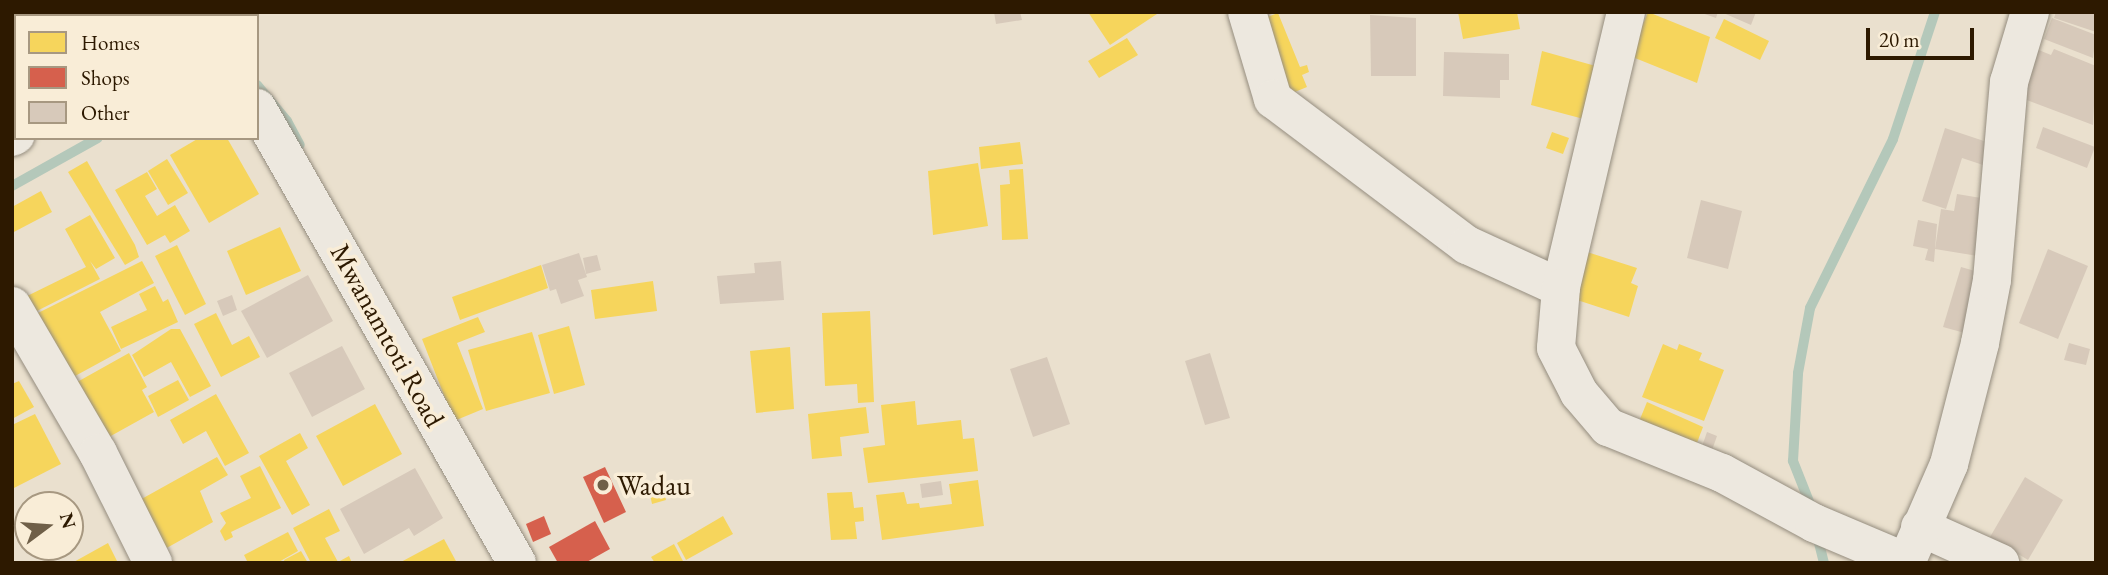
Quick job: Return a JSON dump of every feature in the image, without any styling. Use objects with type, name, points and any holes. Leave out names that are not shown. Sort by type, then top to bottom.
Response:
[{"type":"street","points":[[1247,12],[1273,99],[1467,245],[1561,288]]},
{"type":"street","points":[[1626,12],[1561,288],[1556,348],[1579,393],[1608,427],[1723,473],[1814,523],[1906,563],[1950,464],[1980,342],[1992,280],[2008,82],[2030,12]]},
{"type":"street","name":"Mwanamtoti Road","points":[[259,112],[517,563]]},
{"type":"street","points":[[12,306],[98,453],[153,563]]},
{"type":"street","points":[[1920,527],[2000,563]]},
{"type":"building: Homes","points":[[12,12],[24,14],[14,14],[12,69]]},
{"type":"building: Homes","points":[[1088,12],[1156,12],[1157,14],[1110,45]]},
{"type":"building: Homes","points":[[1458,12],[1517,12],[1520,29],[1463,39]]},
{"type":"building: Homes","points":[[1648,12],[1710,37],[1697,83],[1630,56]]},
{"type":"building: Homes","points":[[1278,13],[1300,67],[1307,65],[1309,72],[1302,75],[1307,87],[1285,96],[1256,21]]},
{"type":"building: Homes","points":[[1724,19],[1769,41],[1760,60],[1715,38]]},
{"type":"building: Homes","points":[[1127,38],[1138,55],[1099,78],[1088,61]]},
{"type":"building: Homes","points":[[1542,51],[1610,70],[1595,122],[1531,105]]},
{"type":"building: Homes","points":[[1552,132],[1569,138],[1563,154],[1546,148]]},
{"type":"building: Homes","points":[[196,140],[228,140],[259,194],[209,223],[170,155]]},
{"type":"building: Homes","points":[[1020,142],[1023,164],[981,169],[979,147]]},
{"type":"building: Homes","points":[[167,159],[188,193],[168,205],[148,171]]},
{"type":"building: Homes","points":[[87,161],[135,245],[139,257],[125,265],[68,172]]},
{"type":"building: Homes","points":[[978,163],[988,226],[933,235],[928,171]]},
{"type":"building: Homes","points":[[1023,169],[1028,239],[1002,240],[1000,185],[1010,184],[1009,170]]},
{"type":"building: Homes","points":[[147,172],[157,189],[145,196],[157,216],[175,205],[190,231],[170,243],[165,235],[147,245],[115,190]]},
{"type":"building: Homes","points":[[41,191],[52,212],[12,233],[12,207]]},
{"type":"building: Homes","points":[[90,215],[115,258],[96,269],[90,261],[100,279],[29,315],[21,299],[86,267],[65,229]]},
{"type":"building: Homes","points":[[280,227],[301,271],[246,295],[227,251]]},
{"type":"building: Homes","points":[[177,245],[206,304],[185,315],[155,256]]},
{"type":"building: Homes","points":[[1584,251],[1637,268],[1631,283],[1638,286],[1629,317],[1571,298]]},
{"type":"building: Homes","points":[[142,261],[154,283],[100,312],[121,351],[64,382],[30,317]]},
{"type":"building: Homes","points":[[541,265],[548,288],[460,320],[452,297]]},
{"type":"building: Homes","points":[[653,281],[657,311],[595,319],[591,290]]},
{"type":"building: Homes","points":[[155,286],[163,302],[168,299],[178,322],[121,349],[111,327],[147,310],[139,294]]},
{"type":"building: Homes","points":[[870,311],[874,402],[858,403],[857,384],[825,386],[822,313]]},
{"type":"building: Homes","points":[[216,313],[232,345],[249,336],[260,357],[221,377],[194,324]]},
{"type":"building: Homes","points":[[478,317],[485,332],[457,343],[483,409],[454,421],[422,339]]},
{"type":"building: Homes","points":[[569,326],[585,385],[554,394],[538,335]]},
{"type":"building: Homes","points":[[171,329],[180,329],[211,386],[190,397],[171,362],[144,377],[132,355]]},
{"type":"building: Homes","points":[[532,332],[550,393],[486,411],[468,350]]},
{"type":"building: Homes","points":[[1663,344],[1677,350],[1679,344],[1702,353],[1699,360],[1724,370],[1704,421],[1642,397]]},
{"type":"building: Homes","points":[[790,347],[794,409],[756,413],[750,351]]},
{"type":"building: Homes","points":[[129,353],[147,387],[142,390],[154,412],[100,442],[70,386]]},
{"type":"building: Homes","points":[[178,380],[189,400],[158,417],[148,396]]},
{"type":"building: Homes","points":[[19,381],[34,407],[12,419],[12,384]]},
{"type":"building: Homes","points":[[216,394],[249,453],[225,466],[206,431],[183,444],[170,420]]},
{"type":"building: Homes","points":[[915,401],[917,425],[961,420],[963,439],[974,438],[978,471],[868,483],[863,448],[885,445],[881,405]]},
{"type":"building: Homes","points":[[1647,402],[1703,427],[1695,448],[1638,424]]},
{"type":"building: Homes","points":[[375,404],[402,454],[343,486],[316,436]]},
{"type":"building: Homes","points":[[866,407],[869,433],[840,437],[842,456],[812,459],[808,414]]},
{"type":"building: Homes","points":[[35,414],[61,464],[12,489],[12,425]]},
{"type":"building: Homes","points":[[300,433],[308,448],[286,461],[310,505],[292,515],[259,456]]},
{"type":"building: Homes","points":[[217,457],[228,475],[200,491],[213,522],[156,554],[129,506]]},
{"type":"building: Homes","points":[[260,466],[281,508],[231,532],[233,537],[225,541],[220,531],[226,523],[220,513],[251,498],[240,476]]},
{"type":"building: Homes","points":[[978,480],[984,526],[882,540],[876,495],[904,492],[907,504],[919,503],[920,508],[952,504],[949,484]]},
{"type":"building: Homes","points":[[661,481],[666,500],[652,504],[648,485]]},
{"type":"building: Homes","points":[[852,492],[854,508],[863,507],[864,521],[855,522],[857,539],[831,540],[827,493]]},
{"type":"building: Homes","points":[[329,509],[340,531],[325,538],[338,562],[349,556],[352,563],[311,563],[293,528]]},
{"type":"building: Homes","points":[[723,516],[733,534],[686,560],[677,543]]},
{"type":"building: Homes","points":[[288,532],[298,551],[277,563],[248,563],[244,555]]},
{"type":"building: Homes","points":[[444,539],[457,563],[399,563]]},
{"type":"building: Homes","points":[[108,543],[118,563],[72,563],[84,561],[84,556]]},
{"type":"building: Homes","points":[[674,544],[684,563],[655,563],[651,557]]},
{"type":"building: Homes","points":[[301,551],[308,563],[285,563],[284,560]]},
{"type":"building: Shops","points":[[605,467],[626,512],[604,523],[583,477]]},
{"type":"building: Shops","points":[[544,516],[551,534],[533,542],[526,524]]},
{"type":"building: Shops","points":[[595,521],[610,549],[585,563],[558,563],[549,547]]},
{"type":"building: Other","points":[[70,12],[112,14],[71,14]]},
{"type":"building: Other","points":[[994,12],[1020,12],[1022,20],[996,24]]},
{"type":"building: Other","points":[[1699,12],[1718,12],[1716,18]]},
{"type":"building: Other","points":[[1721,12],[1756,12],[1751,25]]},
{"type":"building: Other","points":[[2056,12],[2096,12],[2096,32],[2054,18]]},
{"type":"building: Other","points":[[1370,15],[1416,18],[1416,76],[1371,76]]},
{"type":"building: Other","points":[[2052,18],[2096,35],[2093,58],[2044,39]]},
{"type":"building: Other","points":[[2029,46],[2051,55],[2054,49],[2096,66],[2093,125],[2011,94]]},
{"type":"building: Other","points":[[1444,52],[1509,54],[1509,80],[1500,80],[1500,98],[1443,96]]},
{"type":"building: Other","points":[[2043,127],[2095,147],[2087,168],[2036,148]]},
{"type":"building: Other","points":[[1945,128],[2002,147],[1995,169],[1962,158],[1946,209],[1922,201]]},
{"type":"building: Other","points":[[1957,194],[1993,200],[1984,257],[1935,249],[1941,209],[1954,211]]},
{"type":"building: Other","points":[[1701,200],[1742,211],[1728,269],[1687,258]]},
{"type":"building: Other","points":[[1918,220],[1937,224],[1934,262],[1925,260],[1928,249],[1913,246]]},
{"type":"building: Other","points":[[2048,249],[2088,266],[2058,339],[2019,323]]},
{"type":"building: Other","points":[[579,253],[587,277],[578,280],[584,296],[561,304],[556,289],[550,291],[542,265]]},
{"type":"building: Other","points":[[597,255],[601,270],[586,274],[583,258]]},
{"type":"building: Other","points":[[781,261],[784,300],[720,304],[717,276],[755,273],[754,263]]},
{"type":"building: Other","points":[[1961,267],[1989,275],[1972,335],[1943,327]]},
{"type":"building: Other","points":[[308,275],[333,321],[267,358],[241,311]]},
{"type":"building: Other","points":[[232,295],[237,310],[223,316],[217,301]]},
{"type":"building: Other","points":[[2069,343],[2090,349],[2086,365],[2064,360]]},
{"type":"building: Other","points":[[342,346],[365,389],[312,417],[289,373]]},
{"type":"building: Other","points":[[1210,353],[1230,418],[1205,425],[1185,361]]},
{"type":"building: Other","points":[[1047,357],[1070,424],[1033,437],[1010,369]]},
{"type":"building: Other","points":[[1707,432],[1717,436],[1710,456],[1700,452]]},
{"type":"building: Other","points":[[415,468],[443,518],[414,536],[409,528],[364,554],[340,509]]},
{"type":"building: Other","points":[[2025,477],[2063,500],[2028,560],[1990,537]]},
{"type":"building: Other","points":[[941,481],[943,495],[922,498],[920,484]]},
{"type":"waterway","points":[[1812,509],[1793,461],[1798,373],[1810,308],[1893,139],[1935,12]]},
{"type":"waterway","points":[[259,87],[287,121],[300,145]]},
{"type":"waterway","points":[[12,186],[94,140]]},
{"type":"waterway","points":[[1817,535],[1824,563]]},
{"type":"place","name":"Wadau","points":[[603,485]]}]
